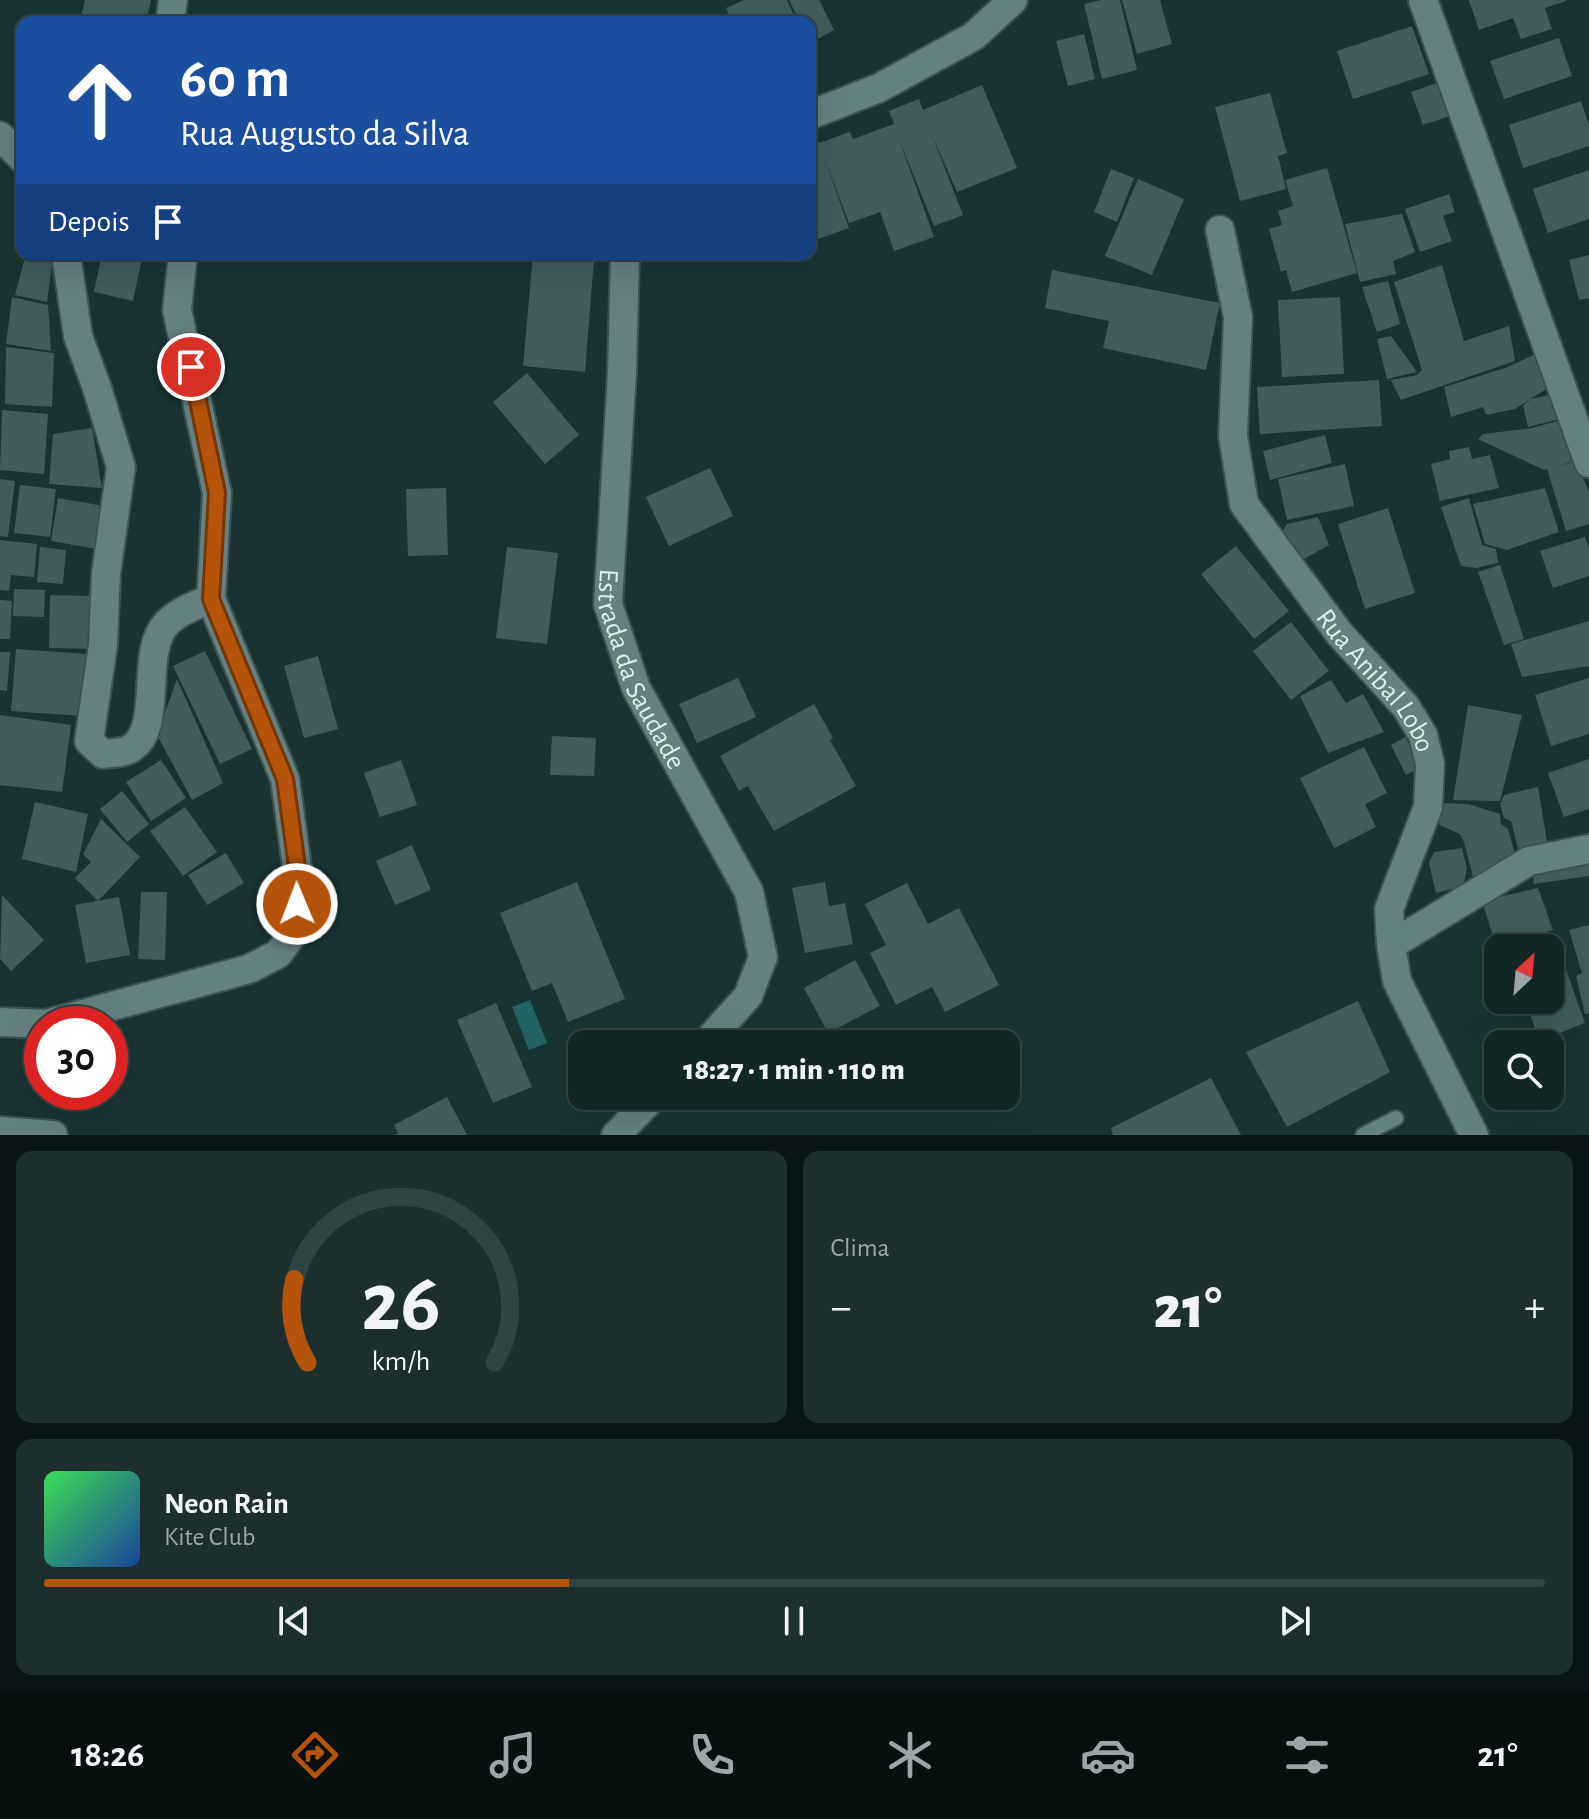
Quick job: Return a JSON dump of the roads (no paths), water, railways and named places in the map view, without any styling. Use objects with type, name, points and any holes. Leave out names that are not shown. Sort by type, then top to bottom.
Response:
[{"type":"street","points":[[816,113],[879,88],[974,36],[1013,0]]},
{"type":"street","points":[[1423,1],[1589,463]]},
{"type":"street","points":[[0,136],[16,152]]},
{"type":"street","name":"Rua Anibal Lobo","points":[[1220,230],[1238,317],[1233,436],[1244,504],[1339,633],[1406,707],[1423,735],[1430,764],[1428,807],[1389,909],[1391,945],[1397,981],[1474,1135]]},
{"type":"street","points":[[67,260],[78,336],[121,467],[106,574],[103,645],[89,741],[103,754],[127,750],[140,741],[148,717],[153,650],[166,624],[187,608],[211,599]]},
{"type":"street","points":[[0,1022],[46,1024],[249,969],[278,954],[292,935],[297,904],[297,867],[285,779],[211,599],[217,493],[177,310],[182,260]]},
{"type":"street","name":"Estrada da Saudade","points":[[625,260],[622,372],[608,604],[636,688],[749,892],[763,957],[748,996],[718,1030]]},
{"type":"street","points":[[1391,945],[1529,861],[1589,849]]},
{"type":"street","points":[[616,1135],[640,1110]]},
{"type":"street","points":[[0,1131],[53,1135]]},
{"type":"lane","points":[[1363,1135],[1396,1118]]},
{"type":"water","points":[[530,1000],[547,1043],[529,1050],[512,1007]]}]
